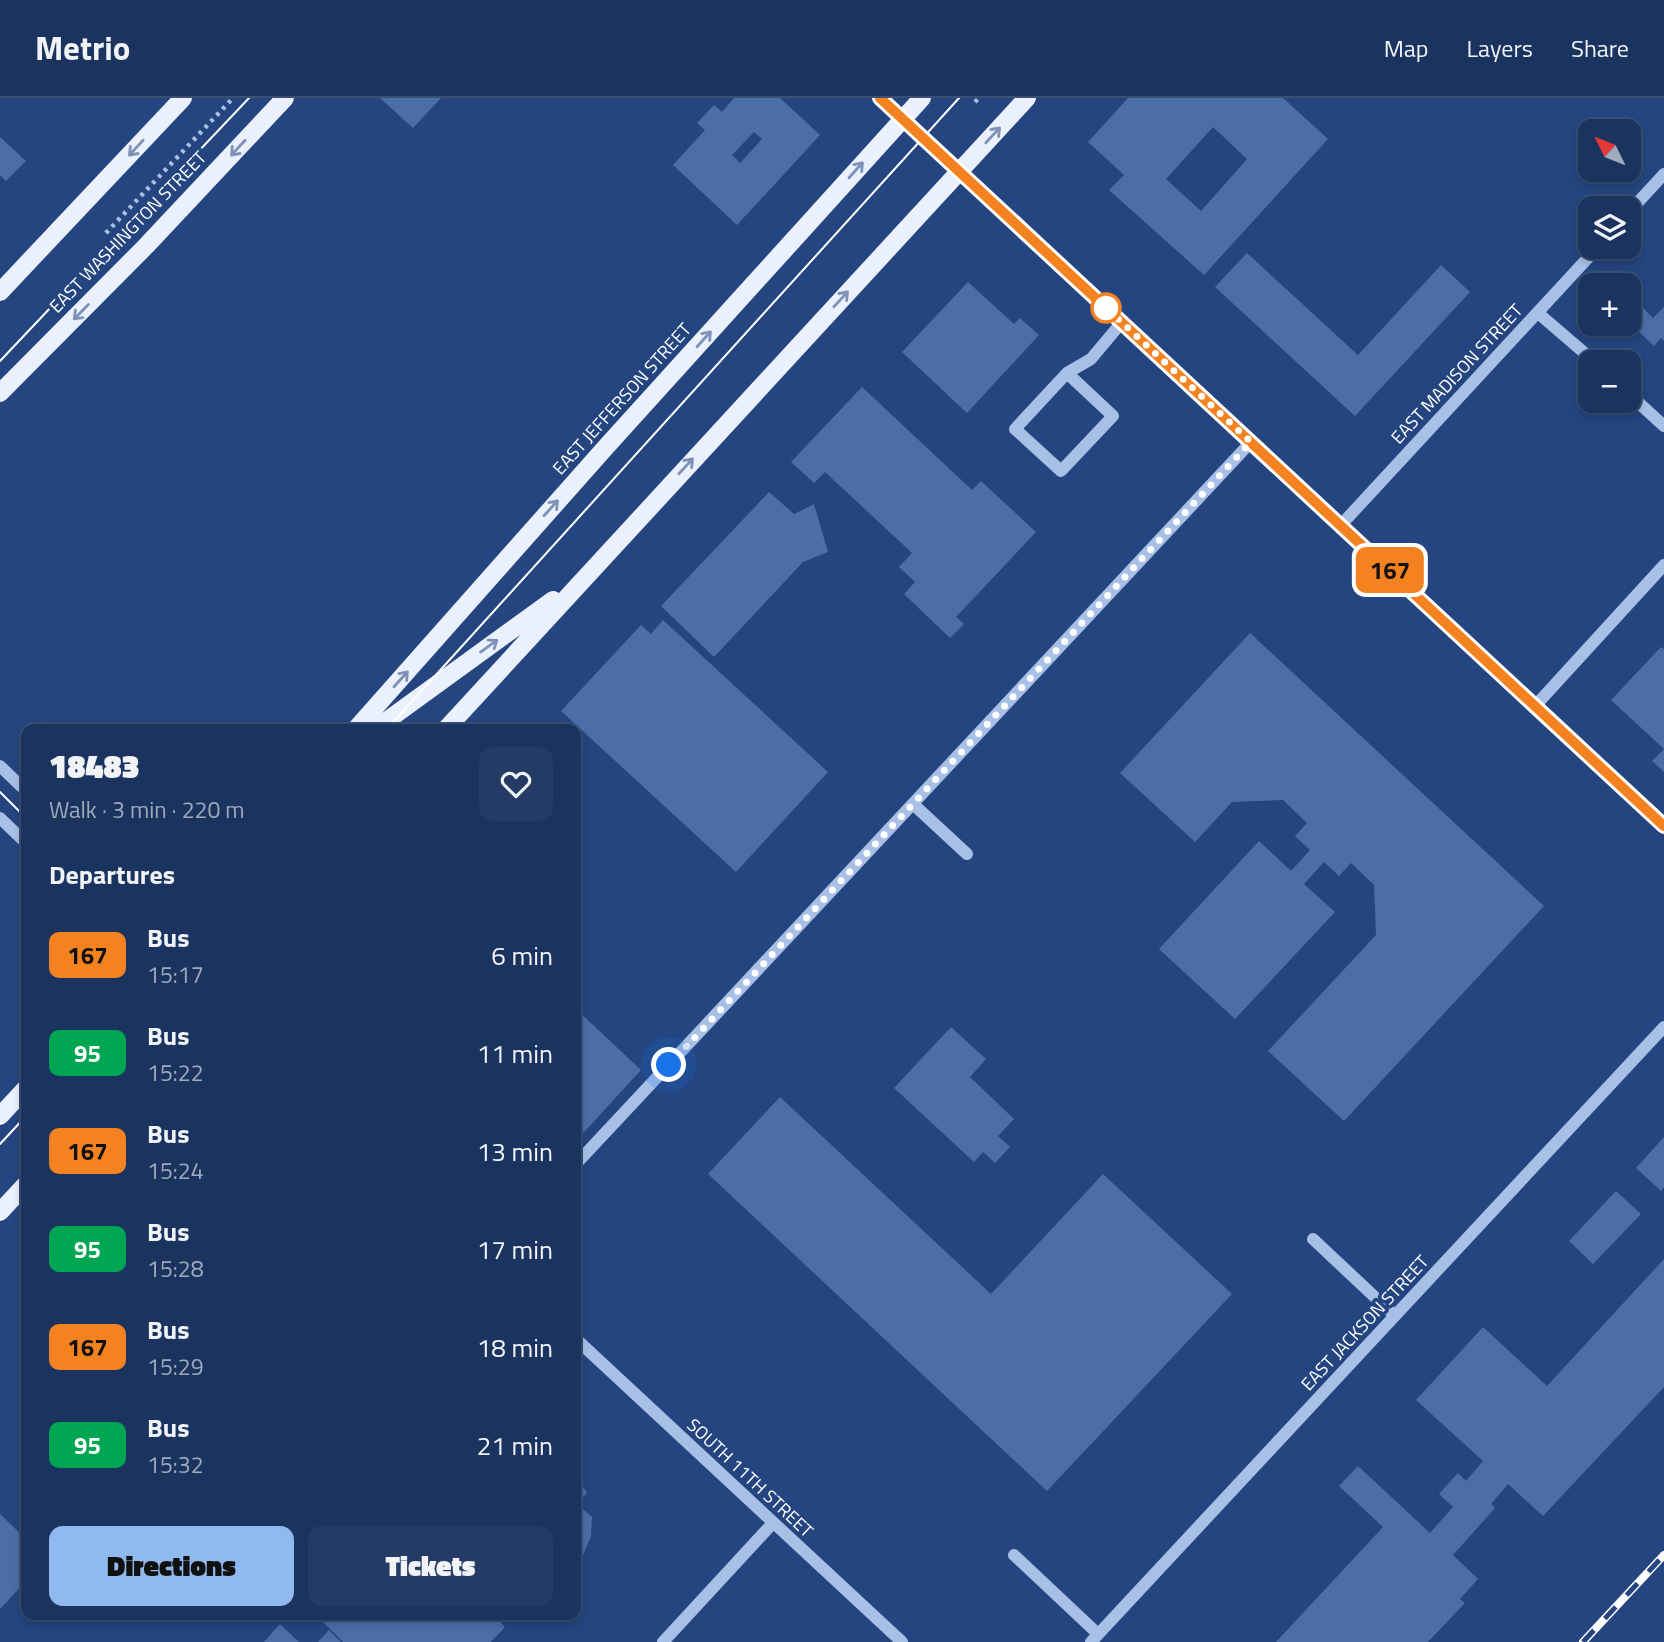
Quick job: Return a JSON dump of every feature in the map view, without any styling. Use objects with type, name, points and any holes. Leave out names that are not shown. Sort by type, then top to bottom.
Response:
[{"type":"main road","points":[[0,292],[183,98]]},
{"type":"main road","name":"EAST WASHINGTON STREET","points":[[0,393],[146,246],[285,98]]},
{"type":"main road","name":"EAST JEFFERSON STREET","points":[[360,724],[922,98]]},
{"type":"main road","points":[[450,724],[1027,98]]},
{"type":"main road","points":[[382,724],[583,577]]},
{"type":"main road","points":[[0,1116],[21,1093]]},
{"type":"main road","points":[[0,1212],[21,1189]]},
{"type":"street","points":[[880,98],[1664,826]]},
{"type":"street","points":[[1641,199],[1664,174]]},
{"type":"street","name":"EAST MADISON STREET","points":[[1341,525],[1587,259]]},
{"type":"street","points":[[1538,313],[1581,350]]},
{"type":"street","points":[[1067,373],[1113,416],[1061,471],[1015,429],[1067,373],[1091,359],[1122,322]]},
{"type":"street","points":[[1641,405],[1664,426]]},
{"type":"street","points":[[581,1159],[1251,442]]},
{"type":"street","points":[[1536,705],[1664,565]]},
{"type":"street","points":[[0,766],[21,786]]},
{"type":"street","points":[[913,804],[967,854]]},
{"type":"street","points":[[0,818],[21,838]]},
{"type":"street","name":"EAST JACKSON STREET","points":[[1094,1638],[1664,1027]]},
{"type":"street","points":[[1313,1239],[1395,1316]]},
{"type":"street","name":"SOUTH 11TH STREET","points":[[581,1344],[902,1642]]},
{"type":"street","points":[[663,1642],[772,1524]]},
{"type":"street","points":[[1014,1555],[1094,1638]]},
{"type":"path","points":[[106,233],[233,98]]},
{"type":"building","points":[[380,98],[441,98],[413,128]]},
{"type":"building","points":[[734,98],[780,98],[820,135],[737,225],[673,165],[705,130],[697,123],[714,105],[722,112]],"holes":[[[754,132],[762,139],[740,163],[732,155]]]},
{"type":"building","points":[[1128,98],[1283,98],[1328,139],[1204,275],[1109,190],[1124,175],[1088,142]],"holes":[[[1213,127],[1247,159],[1201,211],[1166,179]]]},
{"type":"building","points":[[0,137],[26,161],[6,181],[0,175]]},
{"type":"building","points":[[1247,253],[1358,355],[1441,265],[1470,292],[1355,416],[1215,287]]},
{"type":"building","points":[[968,282],[1014,324],[1020,318],[1039,335],[967,413],[902,352]]},
{"type":"building","points":[[1641,306],[1653,318],[1664,307],[1664,341],[1661,338],[1654,346],[1641,334]]},
{"type":"building","points":[[862,387],[972,490],[981,481],[1036,532],[956,617],[964,624],[950,638],[904,594],[915,582],[899,567],[912,553],[825,472],[814,483],[791,462]]},
{"type":"building","points":[[769,492],[794,514],[814,504],[828,552],[803,562],[714,657],[661,606]]},
{"type":"building","points":[[663,620],[828,772],[736,872],[581,729],[581,724],[575,724],[561,711],[641,625],[651,634]]},
{"type":"building","points":[[1250,633],[1544,906],[1344,1121],[1268,1051],[1376,935],[1374,885],[1351,863],[1339,876],[1324,862],[1304,884],[1335,912],[1235,1019],[1159,949],[1259,841],[1291,871],[1310,850],[1295,836],[1307,823],[1283,800],[1232,802],[1195,842],[1120,773]]},
{"type":"building","points":[[1661,647],[1664,649],[1664,749],[1611,700]]},
{"type":"building","points":[[1664,749],[1664,772],[1652,761]]},
{"type":"building","points":[[581,1014],[641,1070],[581,1136]]},
{"type":"building","points":[[951,1027],[986,1059],[970,1077],[1014,1119],[998,1136],[1010,1147],[995,1163],[983,1152],[974,1162],[894,1088]]},
{"type":"building","points":[[780,1097],[991,1294],[1103,1174],[1232,1294],[1047,1491],[708,1174]]},
{"type":"building","points":[[1664,1137],[1664,1187],[1661,1191],[1636,1168]]},
{"type":"building","points":[[1616,1191],[1641,1214],[1593,1264],[1569,1241]]},
{"type":"building","points":[[1664,1259],[1664,1387],[1543,1516],[1508,1484],[1491,1504],[1495,1508],[1453,1555],[1478,1579],[1460,1599],[1465,1603],[1428,1642],[1276,1642],[1383,1527],[1339,1486],[1358,1466],[1430,1533],[1453,1507],[1439,1494],[1458,1473],[1466,1481],[1483,1461],[1416,1400],[1483,1327],[1547,1386]]},
{"type":"building","points":[[581,1483],[587,1493],[581,1500]]},
{"type":"building","points":[[581,1507],[592,1517],[591,1536],[581,1560]]},
{"type":"building","points":[[0,1514],[21,1534],[21,1586],[0,1609]]},
{"type":"building","points":[[498,1620],[505,1627],[491,1642],[343,1642],[322,1621]]},
{"type":"building","points":[[280,1624],[299,1642],[264,1642]]},
{"type":"building","points":[[329,1630],[341,1642],[318,1642]]},
{"type":"tram line","points":[[0,361],[249,98]]},
{"type":"tram line","points":[[391,724],[959,98]]},
{"type":"tram line","points":[[0,792],[21,813]]},
{"type":"tram line","points":[[0,1144],[21,1121]]},
{"type":"railway","points":[[1583,1642],[1664,1555]]},
{"type":"bus line","name":"167","points":[[880,98],[1664,826]]},
{"type":"route","points":[[669,1065],[1251,442],[1103,305],[1106,308]]}]
